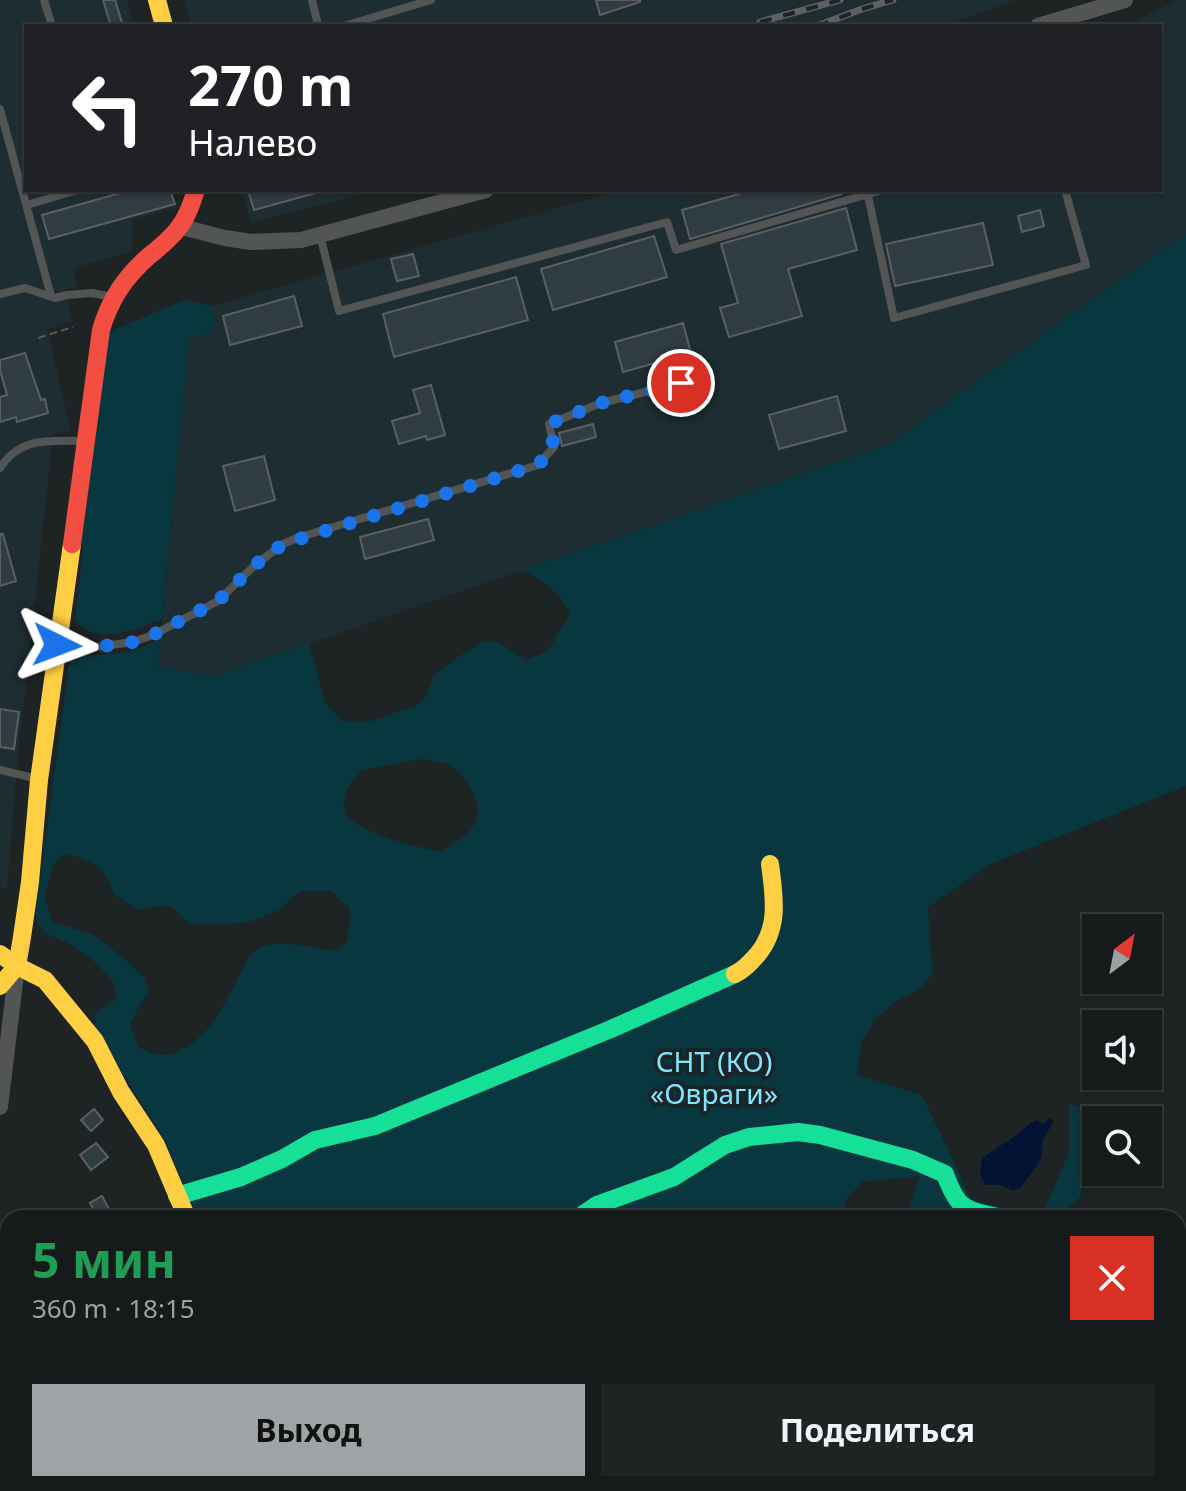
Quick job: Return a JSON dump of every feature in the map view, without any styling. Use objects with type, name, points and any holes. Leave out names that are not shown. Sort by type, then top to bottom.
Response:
[{"type":"street","points":[[157,0],[163,24]]},
{"type":"street","points":[[1045,24],[1125,0]]},
{"type":"street","points":[[0,1107],[30,882],[39,780],[101,330],[113,297],[137,267],[182,227],[196,192]]},
{"type":"street","points":[[182,227],[251,242],[301,240],[479,192]]},
{"type":"street","points":[[177,1196],[241,1177],[315,1140],[375,1126],[740,972],[757,958],[769,940],[776,920],[770,864]]},
{"type":"street","points":[[0,954],[45,980],[95,1041],[121,1092],[156,1145],[183,1210]]},
{"type":"street","points":[[0,986],[17,966]]},
{"type":"street","points":[[590,1210],[674,1177],[725,1145],[749,1137],[798,1132],[913,1160],[945,1174],[958,1204],[970,1210]]},
{"type":"lane","points":[[44,0],[51,24]]},
{"type":"lane","points":[[312,0],[318,24]]},
{"type":"lane","points":[[351,24],[431,0]]},
{"type":"lane","points":[[0,109],[51,296]]},
{"type":"lane","points":[[27,205],[70,192]]},
{"type":"lane","points":[[320,235],[339,311],[667,222],[676,250],[868,192],[894,318],[1086,265],[1066,192]]},
{"type":"lane","points":[[0,294],[25,288],[55,298],[92,293],[113,297]]},
{"type":"lane","points":[[57,645],[89,648],[133,642],[153,635],[218,601],[255,565],[283,544],[538,465],[554,447],[549,424],[601,403],[681,383]]},
{"type":"lane","points":[[0,468],[8,456],[25,445],[40,441],[86,441]]},
{"type":"lane","points":[[0,770],[39,780]]},
{"type":"path","points":[[38,338],[73,327]]},
{"type":"shaded area","points":[[0,0],[127,0],[134,24],[24,24],[24,192],[173,192],[177,208],[133,219],[132,252],[73,268],[77,286],[66,289],[72,322],[47,329],[71,431],[53,434],[7,889],[0,887]]},
{"type":"shaded area","points":[[184,0],[1015,0],[949,24],[191,24]]},
{"type":"shaded area","points":[[1178,0],[1186,0],[1186,233],[887,445],[215,676],[158,666],[189,339],[214,330],[212,306],[614,192],[1162,192],[1162,24],[1127,24]]},
{"type":"shaded area","points":[[243,192],[371,192],[251,222]]},
{"type":"shaded area","points":[[1050,1118],[1053,1122],[1043,1140],[1041,1158],[1020,1188],[1013,1191],[1001,1185],[985,1185],[980,1173],[982,1158],[1028,1125],[1037,1120],[1043,1124]]},
{"type":"green space","name":"СНТ (КО) «Овраги»","points":[[1186,233],[1186,786],[993,863],[928,907],[933,972],[922,988],[898,1000],[876,1018],[861,1043],[857,1075],[922,1095],[972,1200],[1013,1210],[908,1210],[919,1176],[862,1182],[846,1200],[845,1210],[194,1210],[166,1143],[95,1029],[94,1014],[117,999],[113,982],[96,963],[72,945],[45,933],[35,918],[69,665],[78,657],[129,652],[160,640],[158,666],[215,676],[309,643],[325,702],[344,722],[368,722],[415,706],[425,698],[434,675],[482,642],[498,642],[526,660],[548,651],[570,614],[560,598],[522,570],[887,445]],"holes":[[[421,759],[444,763],[468,783],[478,811],[472,828],[441,852],[381,835],[346,817],[343,801],[348,787],[362,770]],[[64,854],[96,865],[106,875],[114,894],[137,910],[171,906],[189,924],[246,923],[280,910],[300,891],[330,891],[349,907],[351,914],[347,941],[335,951],[283,944],[256,950],[206,1031],[176,1052],[164,1055],[152,1053],[138,1047],[130,1025],[149,993],[144,977],[94,935],[53,922],[44,897],[54,864]]]},
{"type":"green space","points":[[184,300],[212,306],[214,330],[189,339],[162,619],[116,634],[93,633],[75,619],[83,550],[80,537],[109,332]]},
{"type":"green space","points":[[1069,1103],[1082,1109],[1081,1196],[1066,1210],[1044,1210],[1069,1153]]},
{"type":"building","points":[[103,0],[115,0],[122,24],[110,24]]},
{"type":"building","points":[[596,0],[640,0],[640,2],[600,15]]},
{"type":"building","points":[[124,192],[171,192],[175,204],[49,239],[42,215]]},
{"type":"building","points":[[249,192],[316,192],[316,193],[254,210]]},
{"type":"building","points":[[739,194],[842,194],[690,239],[682,210]]},
{"type":"building","points":[[846,208],[857,250],[788,269],[802,316],[729,337],[720,308],[738,303],[721,244]]},
{"type":"building","points":[[1040,210],[1044,226],[1022,232],[1018,216]]},
{"type":"building","points":[[983,223],[993,265],[895,286],[886,244]]},
{"type":"building","points":[[654,236],[667,277],[553,310],[541,269]]},
{"type":"building","points":[[413,254],[419,276],[397,281],[391,259]]},
{"type":"building","points":[[516,277],[528,320],[394,357],[383,314]]},
{"type":"building","points":[[294,296],[302,326],[230,345],[223,316]]},
{"type":"building","points":[[683,323],[691,353],[623,372],[615,342]]},
{"type":"building","points":[[25,353],[48,413],[17,422],[16,417],[0,422],[0,397],[7,395],[0,360]]},
{"type":"building","points":[[431,385],[445,435],[427,440],[426,436],[399,444],[392,421],[420,413],[413,390]]},
{"type":"building","points":[[837,396],[846,431],[779,449],[769,415]]},
{"type":"building","points":[[593,424],[596,437],[562,446],[559,433]]},
{"type":"building","points":[[264,456],[275,500],[235,511],[223,466]]},
{"type":"building","points":[[428,519],[434,540],[365,559],[360,537]]},
{"type":"building","points":[[0,534],[3,534],[16,581],[0,586]]},
{"type":"building","points":[[0,709],[19,712],[14,749],[0,747]]},
{"type":"building","points":[[94,1109],[103,1120],[91,1131],[81,1120]]},
{"type":"building","points":[[96,1143],[108,1157],[91,1170],[80,1155]]},
{"type":"building","points":[[102,1196],[109,1210],[94,1210],[90,1203]]},
{"type":"railway","points":[[760,22],[840,0]]},
{"type":"railway","points":[[822,24],[893,0]]},
{"type":"traffic: fast","points":[[177,1196],[241,1177],[315,1140],[375,1126],[611,1029],[735,974]]},
{"type":"traffic: fast","points":[[590,1210],[674,1177],[725,1145],[749,1137],[798,1132],[913,1160],[945,1174],[959,1202],[971,1210]]},
{"type":"traffic: slow","points":[[157,0],[163,24]]},
{"type":"traffic: slow","points":[[0,986],[17,966],[22,937],[39,780],[72,544]]},
{"type":"traffic: slow","points":[[735,974],[758,954],[770,933],[774,911],[770,864]]},
{"type":"traffic: slow","points":[[0,954],[45,980],[95,1041],[121,1092],[156,1145],[184,1210]]},
{"type":"traffic: jam","points":[[72,544],[101,330],[114,298],[126,280],[171,237],[188,211],[195,192]]},
{"type":"route","points":[[57,645],[89,648],[133,642],[153,635],[218,601],[255,565],[283,544],[538,465],[554,447],[549,424],[601,403],[681,383]]}]
